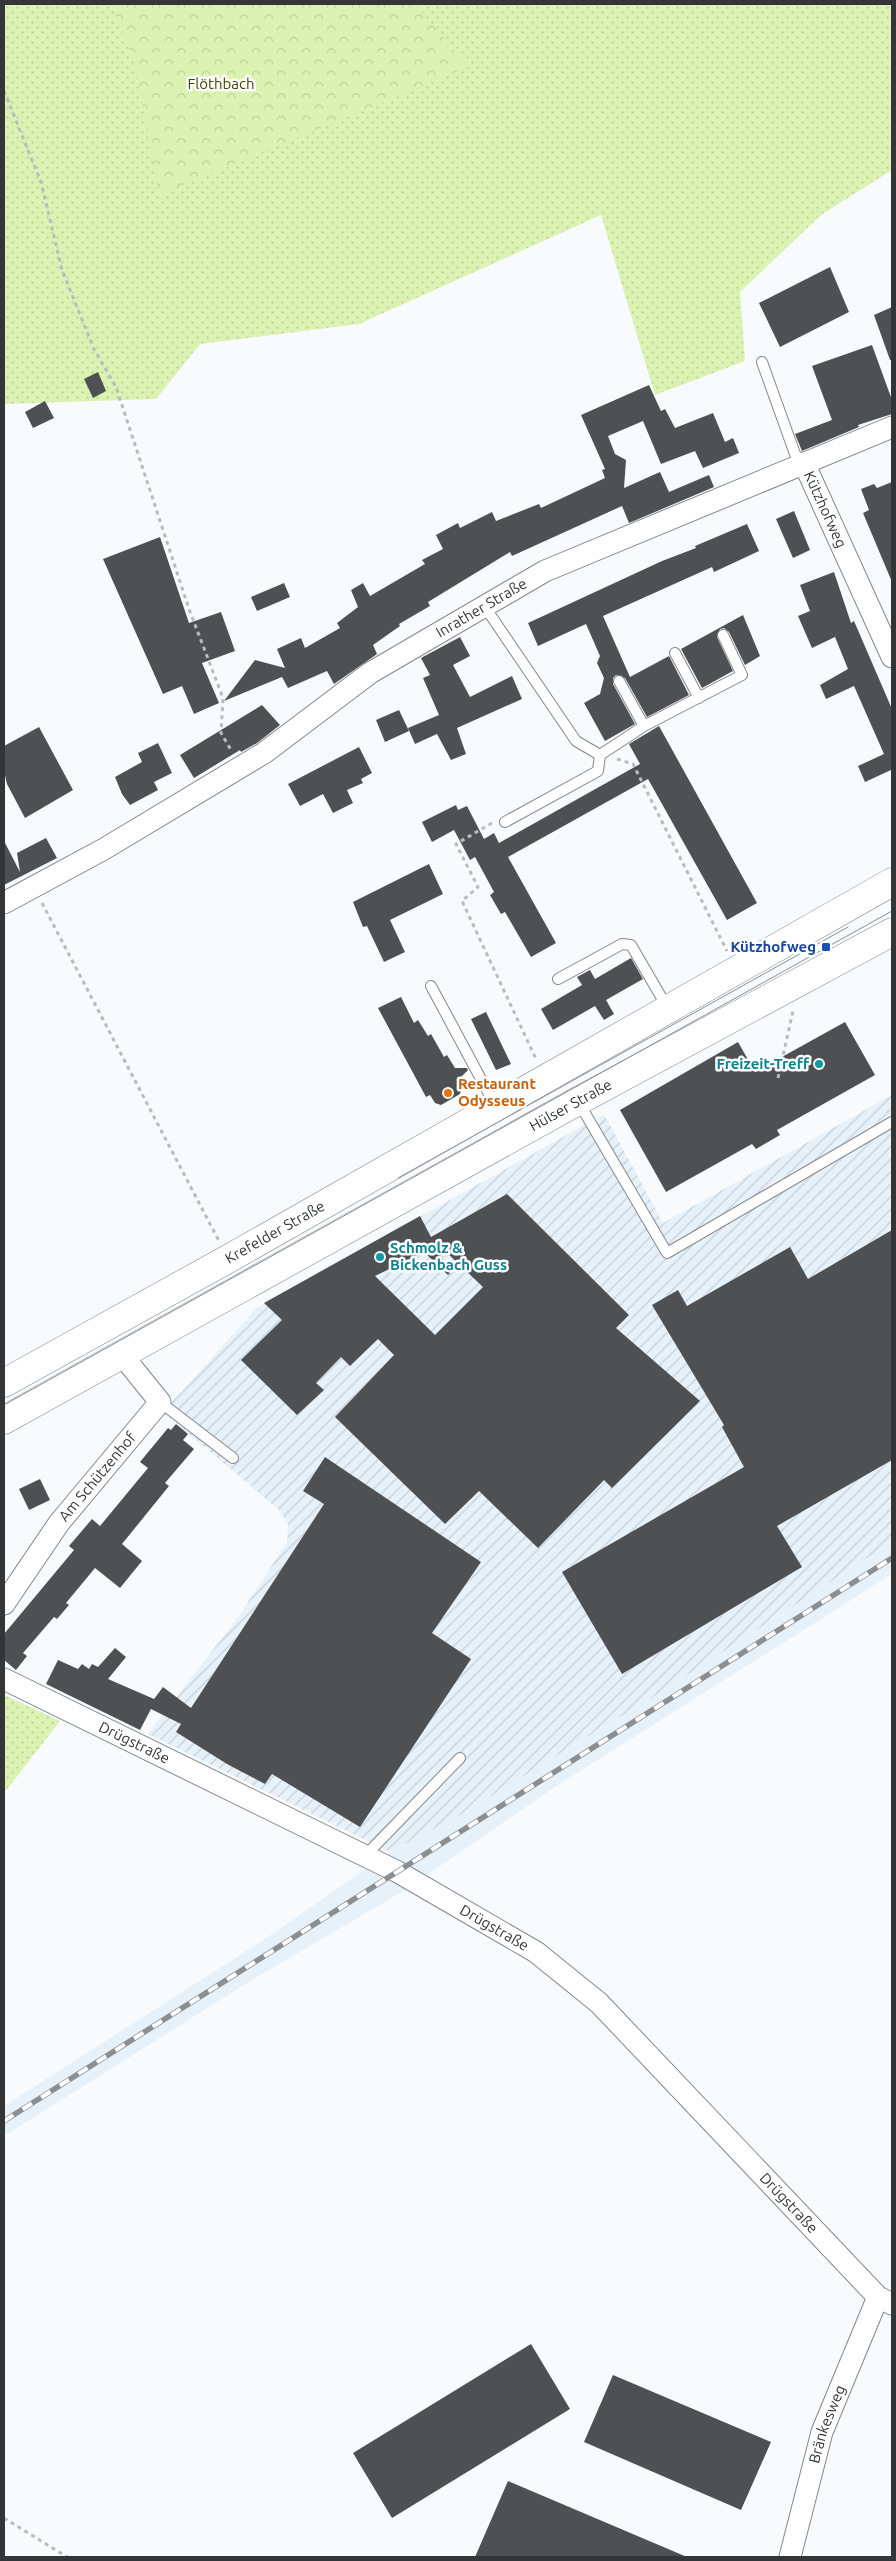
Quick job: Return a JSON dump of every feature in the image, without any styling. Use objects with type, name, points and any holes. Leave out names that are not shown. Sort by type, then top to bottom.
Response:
[{"type":"street","name":"Inrather Straße","points":[[4,903],[104,849],[244,765],[370,673],[545,571],[892,427]]},
{"type":"street","name":"Kützhofweg","points":[[804,463],[892,656]]},
{"type":"street","points":[[545,1080],[892,882]]},
{"type":"street","name":"Hülser Straße","points":[[122,1354],[578,1101],[892,932]]},
{"type":"street","name":"Krefelder Straße","points":[[4,1383],[545,1080]]},
{"type":"street","points":[[4,1420],[122,1354],[160,1402]]},
{"type":"street","name":"Am Schützenhof","points":[[4,1604],[60,1523],[160,1402]]},
{"type":"street","name":"Drügstraße","points":[[4,1679],[398,1872],[536,1952],[599,2003],[885,2300]]},
{"type":"street","name":"Bränkesweg","points":[[790,2557],[822,2432],[885,2300]]},
{"type":"lane","name":"Kützhofweg","points":[[762,362],[795,454],[804,463]]},
{"type":"lane","points":[[485,607],[576,741],[600,755]]},
{"type":"lane","points":[[505,822],[598,771],[600,755],[644,726],[742,675],[723,635]]},
{"type":"lane","points":[[675,653],[699,698]]},
{"type":"lane","points":[[618,681],[644,726]]},
{"type":"lane","points":[[558,979],[622,944],[631,945],[669,1010]]},
{"type":"lane","points":[[431,986],[496,1108]]},
{"type":"lane","points":[[578,1101],[667,1252],[892,1122]]},
{"type":"lane","points":[[160,1402],[233,1458]]},
{"type":"lane","points":[[366,1856],[460,1758]]},
{"type":"path","points":[[4,91],[41,182],[62,270],[94,349],[116,387],[189,609],[223,698],[222,733],[230,749],[244,765]]},
{"type":"path","points":[[634,764],[737,972]]},
{"type":"path","points":[[505,822],[491,823],[456,844],[478,887],[462,900],[545,1080]]},
{"type":"path","points":[[33,887],[228,1259]]},
{"type":"path","points":[[778,1078],[793,1013]]},
{"type":"path","points":[[4,2518],[67,2557]]},
{"type":"shaded area","points":[[892,1095],[892,1542],[663,1691],[457,1817],[390,1852],[148,1734],[239,1616],[287,1542],[288,1524],[279,1510],[163,1412],[257,1308],[604,1114],[663,1223]]},
{"type":"shaded area","points":[[892,1542],[892,1574],[558,1785],[405,1890],[252,1980],[4,2136],[4,2106],[265,1939],[390,1852],[457,1817],[663,1691]]},
{"type":"green space","points":[[4,4],[892,4],[892,170],[821,215],[740,292],[745,361],[655,395],[601,215],[359,324],[200,344],[156,399],[4,404]]},
{"type":"green space","name":"Flöthbach","points":[[111,4],[415,4],[468,67],[159,195],[135,65]]},
{"type":"green space","points":[[4,1695],[60,1721],[4,1793]]},
{"type":"building","points":[[830,267],[849,312],[780,347],[759,303]]},
{"type":"building","points":[[892,307],[892,360],[890,360],[874,315]]},
{"type":"building","points":[[872,345],[892,400],[892,414],[858,425],[859,427],[802,451],[795,434],[832,420],[812,366]]},
{"type":"building","points":[[98,372],[106,391],[93,398],[84,379]]},
{"type":"building","points":[[649,385],[661,411],[665,409],[675,428],[713,413],[725,442],[733,438],[739,453],[703,468],[695,451],[661,464],[643,421],[608,436],[615,454],[626,460],[624,488],[660,472],[669,492],[709,475],[714,487],[629,523],[622,506],[512,556],[510,552],[428,602],[430,606],[399,624],[400,626],[373,645],[377,654],[334,684],[327,671],[288,688],[282,677],[224,701],[255,660],[285,668],[277,649],[301,638],[305,648],[340,628],[337,623],[358,607],[351,590],[363,583],[370,596],[425,564],[422,560],[443,549],[436,535],[458,523],[460,528],[492,512],[496,521],[539,504],[541,508],[605,478],[602,470],[605,469],[581,415]]},
{"type":"building","points":[[45,401],[54,418],[33,428],[25,412]]},
{"type":"building","points":[[892,482],[892,582],[863,513],[869,510],[861,489],[874,484],[877,488]]},
{"type":"building","points":[[794,511],[810,550],[793,558],[776,519]]},
{"type":"building","points":[[747,524],[759,551],[714,572],[712,567],[603,616],[630,677],[669,656],[689,695],[647,717],[625,678],[616,675],[613,678],[613,684],[635,724],[605,741],[584,703],[600,694],[604,678],[597,663],[600,656],[586,624],[538,646],[528,623]]},
{"type":"building","points":[[160,537],[189,623],[221,612],[235,651],[202,663],[219,703],[194,714],[182,686],[163,694],[103,559]]},
{"type":"building","points":[[834,572],[851,623],[854,621],[892,709],[892,773],[891,770],[865,782],[858,766],[884,754],[854,686],[826,699],[820,685],[848,669],[835,637],[812,648],[798,616],[810,611],[800,585]]},
{"type":"building","points":[[284,583],[290,597],[257,611],[251,597]]},
{"type":"building","points":[[743,615],[760,656],[745,665],[729,632],[724,628],[720,629],[717,637],[733,671],[702,688],[681,649]]},
{"type":"building","points":[[460,637],[470,656],[453,665],[470,697],[512,676],[522,699],[457,728],[466,754],[451,760],[437,734],[415,744],[408,728],[439,715],[423,678],[430,675],[421,658]]},
{"type":"building","points":[[262,705],[280,725],[257,743],[241,752],[240,750],[194,778],[180,755]]},
{"type":"building","points":[[399,710],[409,731],[385,742],[376,720]]},
{"type":"building","points":[[659,726],[757,903],[727,920],[648,779],[508,857],[556,943],[531,957],[505,912],[501,914],[490,895],[494,892],[475,857],[470,860],[454,830],[432,842],[422,822],[456,805],[458,810],[467,806],[484,839],[494,833],[499,843],[640,764],[629,744]]},
{"type":"building","points":[[39,727],[73,790],[25,818],[7,784],[4,771],[4,746]]},
{"type":"building","points":[[158,743],[172,773],[154,782],[158,790],[130,805],[122,794],[115,777],[142,762],[138,753]]},
{"type":"building","points":[[359,747],[372,773],[361,779],[363,783],[347,790],[353,803],[333,813],[323,794],[300,806],[288,784]]},
{"type":"building","points":[[46,838],[57,858],[4,885],[4,841],[20,872],[17,853]]},
{"type":"building","points":[[429,864],[443,894],[390,920],[405,952],[384,962],[367,926],[363,927],[353,902]]},
{"type":"building","points":[[631,958],[643,979],[606,1000],[614,1014],[604,1020],[595,1006],[553,1030],[541,1009],[582,985],[577,977],[590,970],[595,979]]},
{"type":"building","points":[[401,997],[414,1023],[418,1020],[428,1036],[431,1034],[444,1057],[447,1055],[455,1068],[467,1068],[468,1070],[458,1080],[462,1087],[460,1094],[441,1105],[435,1103],[430,1095],[426,1097],[378,1008]]},
{"type":"building","points":[[486,1012],[511,1064],[496,1070],[471,1019]]},
{"type":"building","points":[[845,1022],[875,1075],[777,1130],[780,1135],[756,1149],[752,1144],[666,1192],[620,1110],[738,1042],[755,1072]]},
{"type":"building","points":[[507,1194],[629,1315],[616,1328],[700,1401],[612,1488],[604,1480],[538,1548],[479,1491],[445,1524],[335,1417],[394,1355],[378,1339],[350,1366],[341,1357],[316,1383],[324,1390],[297,1415],[241,1360],[282,1320],[264,1303],[420,1216],[431,1237]],"holes":[[[445,1251],[483,1287],[435,1335],[375,1276],[424,1252],[448,1275],[450,1273],[441,1256]]]},
{"type":"building","points":[[892,1230],[892,1460],[777,1526],[802,1567],[622,1674],[562,1572],[744,1467],[722,1427],[724,1425],[652,1305],[678,1290],[687,1306],[790,1247],[808,1279]]},
{"type":"building","points":[[176,1424],[188,1434],[183,1440],[194,1449],[165,1483],[169,1486],[122,1544],[142,1561],[120,1588],[95,1568],[66,1603],[69,1605],[57,1619],[54,1617],[23,1653],[27,1656],[16,1670],[4,1660],[4,1634],[74,1550],[69,1546],[92,1519],[100,1526],[148,1468],[140,1462],[168,1428],[171,1430]]},
{"type":"building","points":[[325,1457],[481,1562],[432,1633],[471,1659],[360,1827],[272,1774],[265,1784],[227,1764],[176,1732],[181,1724],[151,1709],[140,1730],[46,1684],[58,1660],[78,1669],[82,1664],[89,1669],[92,1664],[98,1667],[115,1648],[126,1657],[108,1679],[154,1699],[163,1687],[191,1708],[324,1504],[303,1491]]},
{"type":"building","points":[[40,1479],[50,1500],[29,1510],[19,1489]]},
{"type":"building","points":[[531,2344],[570,2409],[392,2518],[353,2453]]},
{"type":"building","points":[[613,2375],[771,2442],[741,2510],[584,2442]]},
{"type":"building","points":[[508,2481],[687,2557],[475,2557]]},
{"type":"tram line","points":[[4,1405],[892,911]]},
{"type":"tram line","points":[[398,1178],[848,927]]},
{"type":"railway","points":[[4,2121],[892,1558]]},
{"type":"place","name":"Kützhofweg","points":[[826,947]]},
{"type":"place","name":"Freizeit-Treff","points":[[819,1064]]},
{"type":"place","name":"Restaurant Odysseus","points":[[448,1093]]},
{"type":"place","name":"Schmolz & Bickenbach Guss","points":[[380,1257]]}]
